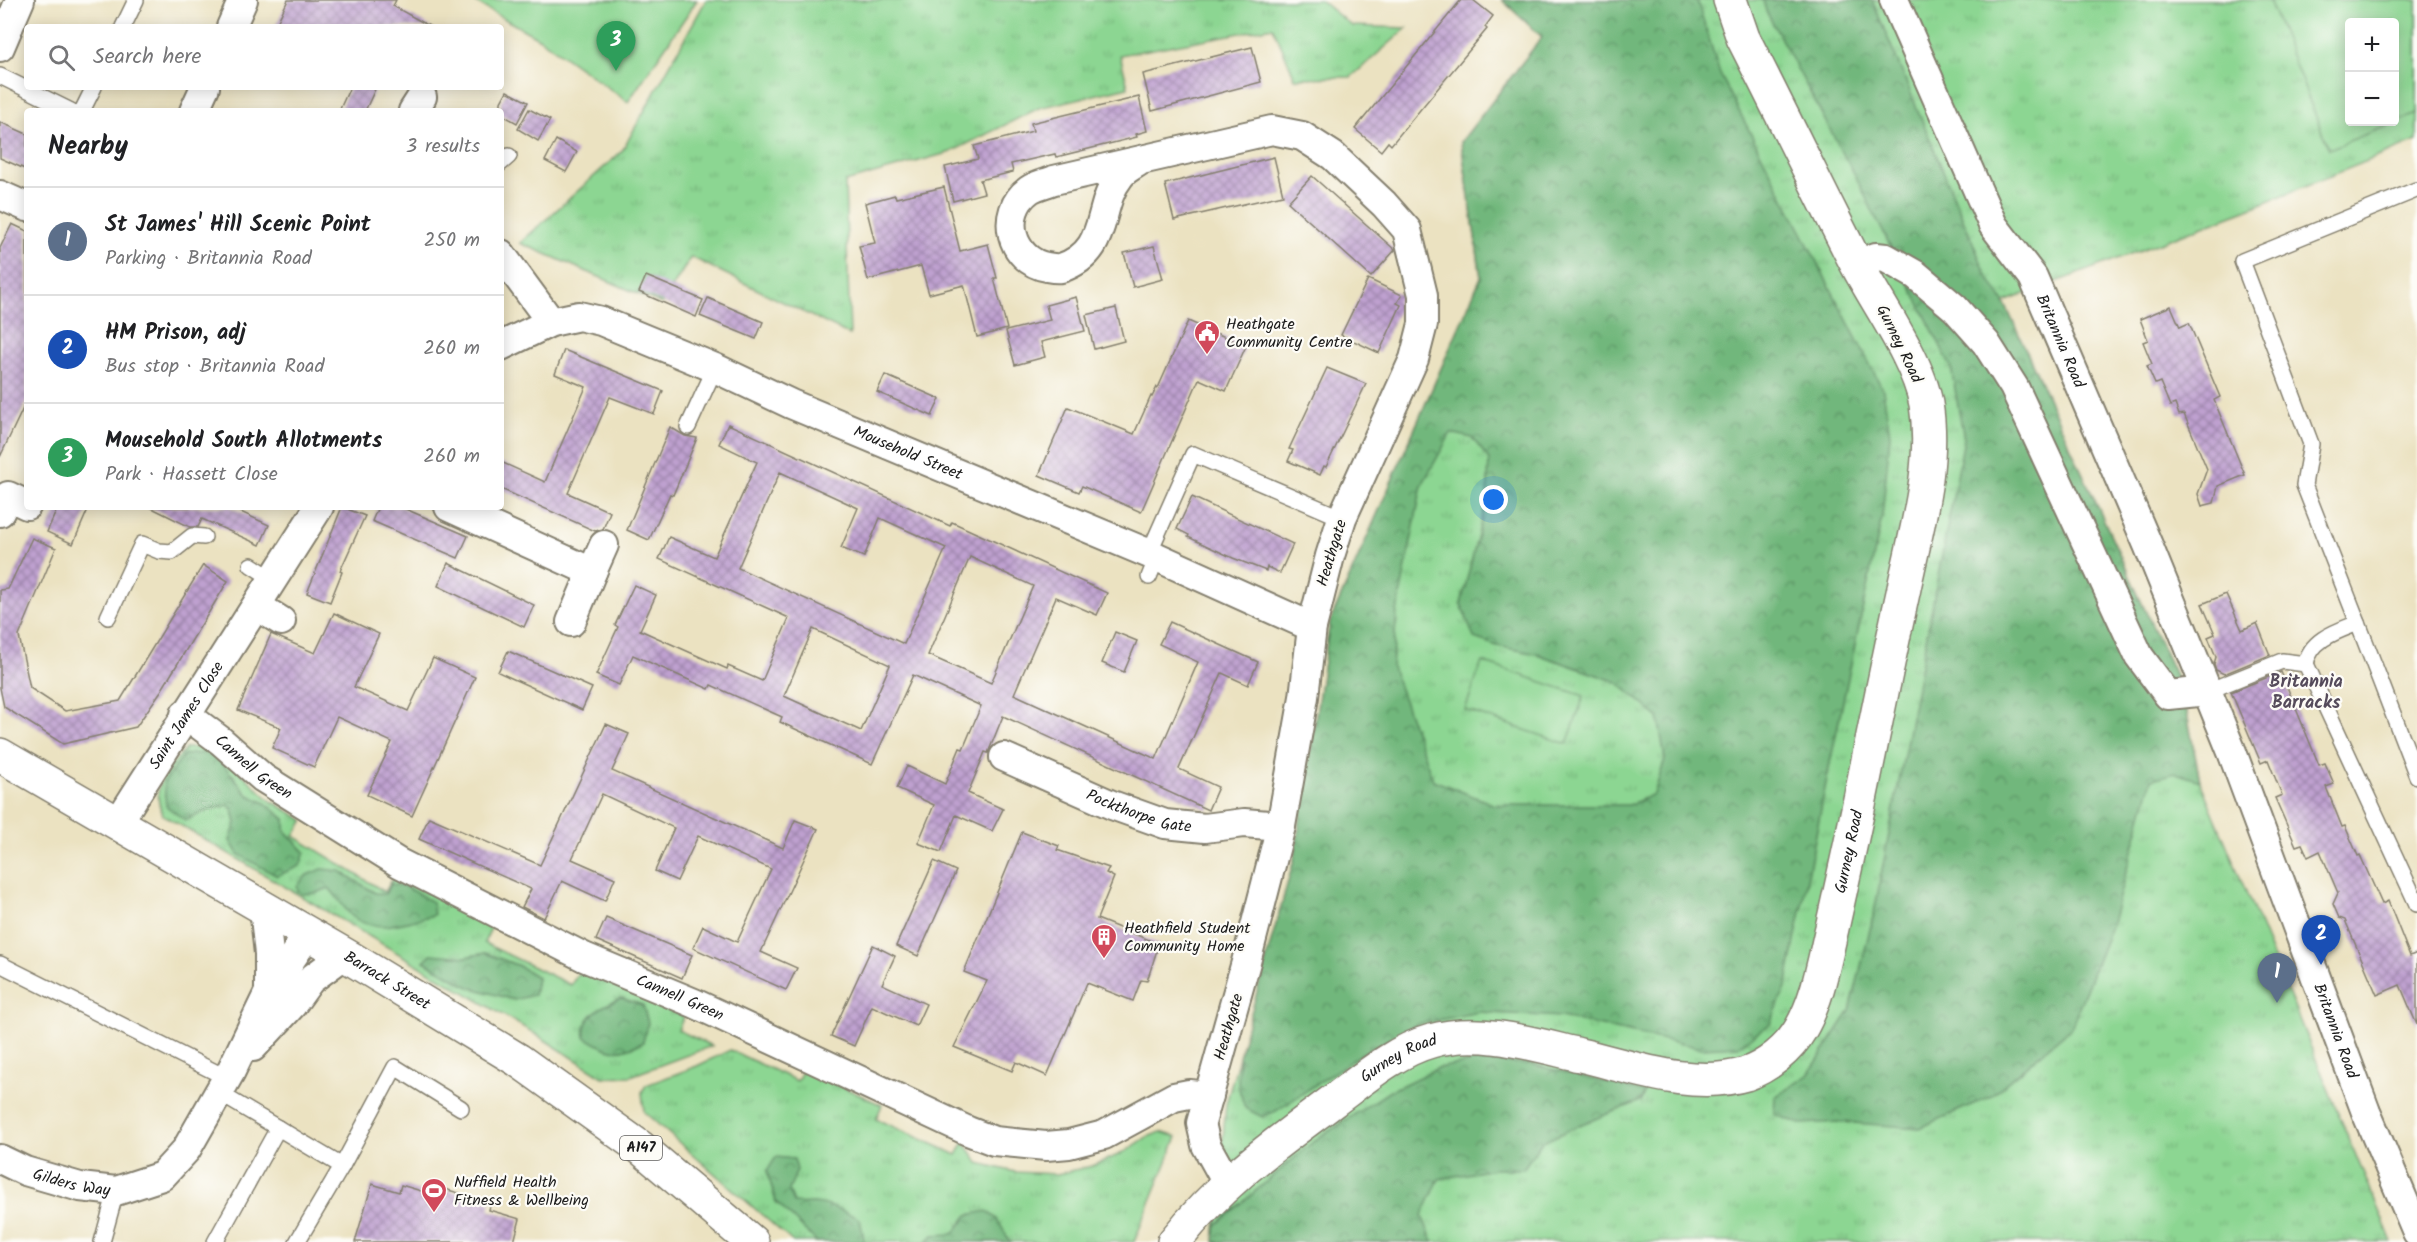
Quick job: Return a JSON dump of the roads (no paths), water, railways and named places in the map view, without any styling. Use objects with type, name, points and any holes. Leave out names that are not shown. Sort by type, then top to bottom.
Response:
[{"type":"street","points":[[0,47],[20,0]]},
{"type":"street","points":[[232,24],[243,0]]},
{"type":"street","name":"Gurney Road","points":[[1174,1242],[1196,1214],[1227,1183],[1358,1082],[1404,1052],[1433,1040],[1492,1037],[1530,1043],[1662,1074],[1717,1079],[1745,1074],[1765,1065],[1785,1049],[1800,1031],[1812,1004],[1823,966],[1913,545],[1928,454],[1925,402],[1914,369],[1857,265],[1743,38],[1730,0]]},
{"type":"street","name":"Britannia Road","points":[[1894,0],[1993,225],[2033,277],[2208,692],[2366,1112],[2417,1232]]},
{"type":"street","name":"Heathgate","points":[[1138,162],[1120,175],[1110,194],[1102,225],[1091,247],[1077,261],[1057,269],[1038,266],[1023,256],[1014,240],[1011,223],[1017,204],[1029,190],[1054,180],[1272,130],[1302,136],[1333,156],[1384,204],[1407,230],[1423,295],[1423,324],[1414,359],[1342,518],[1330,556],[1312,627],[1302,709],[1281,826],[1201,1124],[1202,1134],[1212,1157],[1227,1183]]},
{"type":"street","points":[[0,195],[24,206]]},
{"type":"street","points":[[1857,265],[1876,257],[1886,258],[1916,275],[1955,308],[1986,343],[2014,387],[2139,656],[2168,695],[2208,692]]},
{"type":"street","points":[[504,258],[551,322]]},
{"type":"street","name":"Mousehold Street","points":[[504,345],[551,322],[579,316],[601,321],[715,368],[791,404],[1152,562],[1312,627]]},
{"type":"street","points":[[0,512],[8,496],[24,503]]},
{"type":"street","name":"Saint James Close","points":[[117,824],[185,714],[269,613],[262,572],[316,510]]},
{"type":"street","points":[[456,510],[592,572]]},
{"type":"street","points":[[571,621],[604,545]]},
{"type":"street","name":"Cannell Green","points":[[185,714],[264,778],[399,863],[584,957],[694,1003],[994,1141],[1046,1146],[1069,1144],[1104,1135],[1174,1097],[1189,1094],[1209,1096]]},
{"type":"street","name":"Barrack Street","points":[[0,755],[344,955],[518,1060],[641,1148],[752,1242]]},
{"type":"street","name":"Pockthorpe Gate","points":[[1004,757],[1112,805],[1165,824],[1205,828],[1244,823],[1281,826]]},
{"type":"street","name":"Gilders Way","points":[[264,908],[269,954],[269,992]]},
{"type":"street","name":"Gilders Way","points":[[0,1160],[25,1171],[80,1187],[116,1191],[162,1176],[186,1150],[226,1081],[269,992],[308,934]]},
{"type":"street","name":"Gilders Way","points":[[226,1081],[292,1005],[310,980],[344,955]]},
{"type":"lane","points":[[124,24],[136,0]]},
{"type":"lane","points":[[0,76],[24,88]]},
{"type":"lane","points":[[28,90],[65,108]]},
{"type":"lane","points":[[84,108],[92,90]]},
{"type":"lane","points":[[2416,190],[2242,261],[2311,444],[2304,485],[2417,776]]},
{"type":"lane","points":[[688,427],[715,368]]},
{"type":"lane","points":[[1152,562],[1193,454],[1342,518]]},
{"type":"lane","points":[[108,617],[142,544],[159,551],[172,552],[192,536],[204,537]]},
{"type":"lane","points":[[2358,623],[2328,634],[2308,656],[2306,664],[2417,904]]},
{"type":"lane","points":[[2208,692],[2282,661],[2306,664]]},
{"type":"lane","points":[[0,964],[226,1081],[278,1128],[342,1166]]},
{"type":"lane","points":[[297,1242],[342,1166],[395,1067],[461,1108]]},
{"type":"lane","points":[[215,1242],[278,1128]]},
{"type":"lane","points":[[102,1242],[116,1191]]},
{"type":"place","name":"Mousehold South Allotments","points":[[616,71]]},
{"type":"place","name":"Heathgate Community Centre","points":[[1207,356]]},
{"type":"place","name":"Heathfield Student Community Home","points":[[1104,960]]},
{"type":"place","name":"HM Prison, adj","points":[[2321,965]]},
{"type":"place","name":"St James' Hill Scenic Point","points":[[2277,1003]]},
{"type":"place","name":"Nuffield Health Fitness & Wellbeing","points":[[434,1214]]},
{"type":"district","name":"Britannia Barracks","points":[[2306,692]]}]
